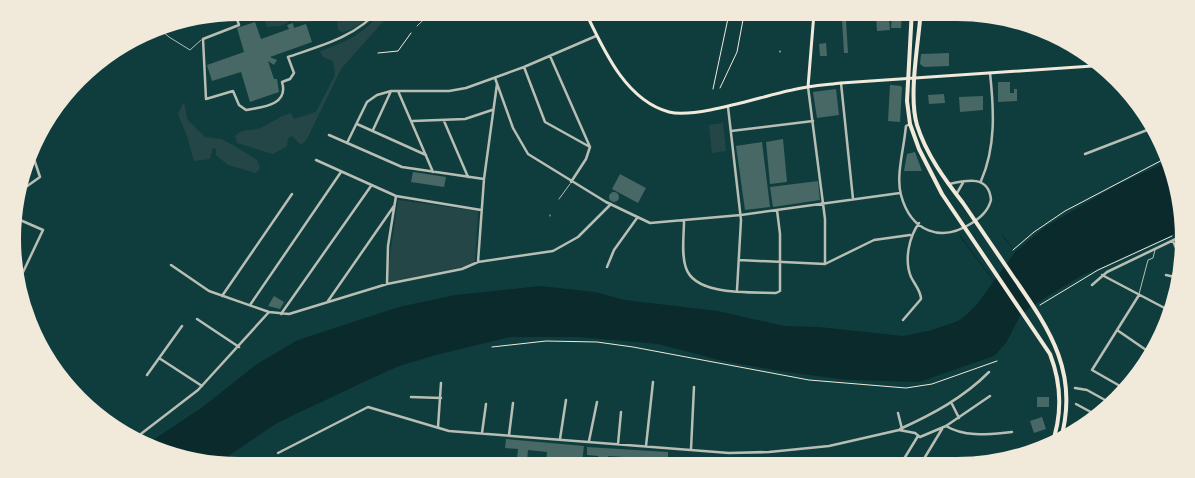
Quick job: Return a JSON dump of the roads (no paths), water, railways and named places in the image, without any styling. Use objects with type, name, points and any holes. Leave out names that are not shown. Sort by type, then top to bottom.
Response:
[{"type":"main road","points":[[588,18],[597,36],[627,82],[644,98],[659,108],[679,113],[728,105],[808,87],[841,83],[1094,66]]},
{"type":"main road","points":[[808,87],[814,18]]},
{"type":"main road","points":[[911,18],[907,101],[910,124],[931,175],[959,220],[1046,347],[1057,376],[1060,401],[1057,436]]},
{"type":"main road","points":[[920,18],[914,106],[917,123],[926,147],[949,184],[1034,306],[1055,343],[1064,374],[1066,410],[1059,435]]},
{"type":"street","points":[[237,18],[239,25],[203,39],[206,99],[233,91],[241,107],[248,110],[279,100],[284,92],[282,82],[290,79],[294,73],[288,57],[346,36],[371,18]]},
{"type":"street","points":[[347,143],[370,99],[391,91],[454,90],[495,78],[597,36]]},
{"type":"street","points":[[550,56],[590,147],[586,160],[571,182]]},
{"type":"street","points":[[524,67],[545,122],[590,147]]},
{"type":"street","points":[[981,181],[991,146],[993,118],[990,73]]},
{"type":"street","points":[[495,78],[513,128],[528,154],[571,182],[611,204],[637,218],[656,224],[741,215],[900,193]]},
{"type":"street","points":[[841,83],[853,199]]},
{"type":"street","points":[[478,262],[484,180],[497,84]]},
{"type":"street","points":[[808,87],[827,235],[825,264]]},
{"type":"street","points":[[373,130],[391,91]]},
{"type":"street","points":[[398,91],[433,172]]},
{"type":"street","points":[[728,105],[741,215],[736,291]]},
{"type":"street","points":[[412,121],[466,119],[492,110]]},
{"type":"street","points":[[444,121],[468,177]]},
{"type":"street","points":[[731,131],[813,121]]},
{"type":"street","points":[[356,124],[426,155]]},
{"type":"street","points":[[910,124],[906,126],[900,193],[906,207],[919,223],[930,231],[943,234],[955,232],[973,222],[985,212],[991,200],[988,189],[981,181],[966,180],[949,184]]},
{"type":"street","points":[[1085,154],[1149,129]]},
{"type":"street","points":[[330,136],[402,167],[484,180]]},
{"type":"street","points":[[24,189],[40,177],[33,156]]},
{"type":"street","points":[[316,160],[396,196],[481,210]]},
{"type":"street","points":[[250,305],[341,172]]},
{"type":"street","points":[[956,195],[966,180]]},
{"type":"street","points":[[281,314],[371,186]]},
{"type":"street","points":[[222,296],[292,194]]},
{"type":"street","points":[[387,284],[386,270],[396,196]]},
{"type":"street","points":[[171,265],[201,287],[269,312],[281,314],[303,310],[387,284],[462,269],[478,262],[545,253],[560,248],[578,237],[611,204]]},
{"type":"street","points":[[327,302],[394,206]]},
{"type":"street","points":[[684,221],[684,257],[690,277],[707,288],[778,292],[781,262],[777,210]]},
{"type":"street","points":[[607,267],[614,250],[637,218]]},
{"type":"street","points":[[18,219],[43,230],[21,277]]},
{"type":"street","points":[[903,320],[921,300],[909,270],[910,235],[919,223]]},
{"type":"street","points":[[739,260],[825,264],[874,240],[910,235]]},
{"type":"street","points":[[1092,285],[1102,275],[1178,238]]},
{"type":"street","points":[[1173,241],[1177,250]]},
{"type":"street","points":[[1102,275],[1166,309]]},
{"type":"street","points":[[1166,275],[1174,277]]},
{"type":"street","points":[[1122,387],[1092,370],[1139,295]]},
{"type":"street","points":[[138,436],[202,386],[269,312]]},
{"type":"street","points":[[197,319],[239,347]]},
{"type":"street","points":[[147,375],[182,326]]},
{"type":"street","points":[[1117,330],[1148,350]]},
{"type":"street","points":[[159,358],[202,386]]},
{"type":"street","points":[[278,453],[368,407],[438,428],[482,433],[729,453],[769,452],[829,446],[900,429],[951,403],[973,388],[989,372]]},
{"type":"street","points":[[646,446],[653,382]]},
{"type":"street","points":[[438,428],[441,383]]},
{"type":"street","points":[[691,449],[694,387]]},
{"type":"street","points":[[1075,388],[1087,390],[1107,401]]},
{"type":"street","points":[[904,460],[918,436],[944,427],[990,396]]},
{"type":"street","points":[[411,397],[440,398]]},
{"type":"street","points":[[560,439],[566,400]]},
{"type":"street","points":[[589,442],[597,402]]},
{"type":"street","points":[[509,435],[514,403]]},
{"type":"street","points":[[951,403],[959,418]]},
{"type":"street","points":[[482,433],[486,404]]},
{"type":"street","points":[[1076,404],[1093,413]]},
{"type":"street","points":[[618,444],[621,412]]},
{"type":"street","points":[[898,414],[900,429]]},
{"type":"street","points":[[944,427],[974,435],[1012,432]]},
{"type":"street","points":[[923,460],[944,427]]},
{"type":"street","points":[[900,429],[918,436]]},
{"type":"lane","points":[[416,26],[425,18]]},
{"type":"lane","points":[[162,31],[190,50],[203,39]]},
{"type":"lane","points":[[559,199],[571,182]]},
{"type":"lane","points":[[1139,295],[1146,275],[1148,260],[1153,258],[1156,249]]},
{"type":"waterway","points":[[1002,235],[1012,248]]},
{"type":"waterway","points":[[960,236],[994,281]]}]
